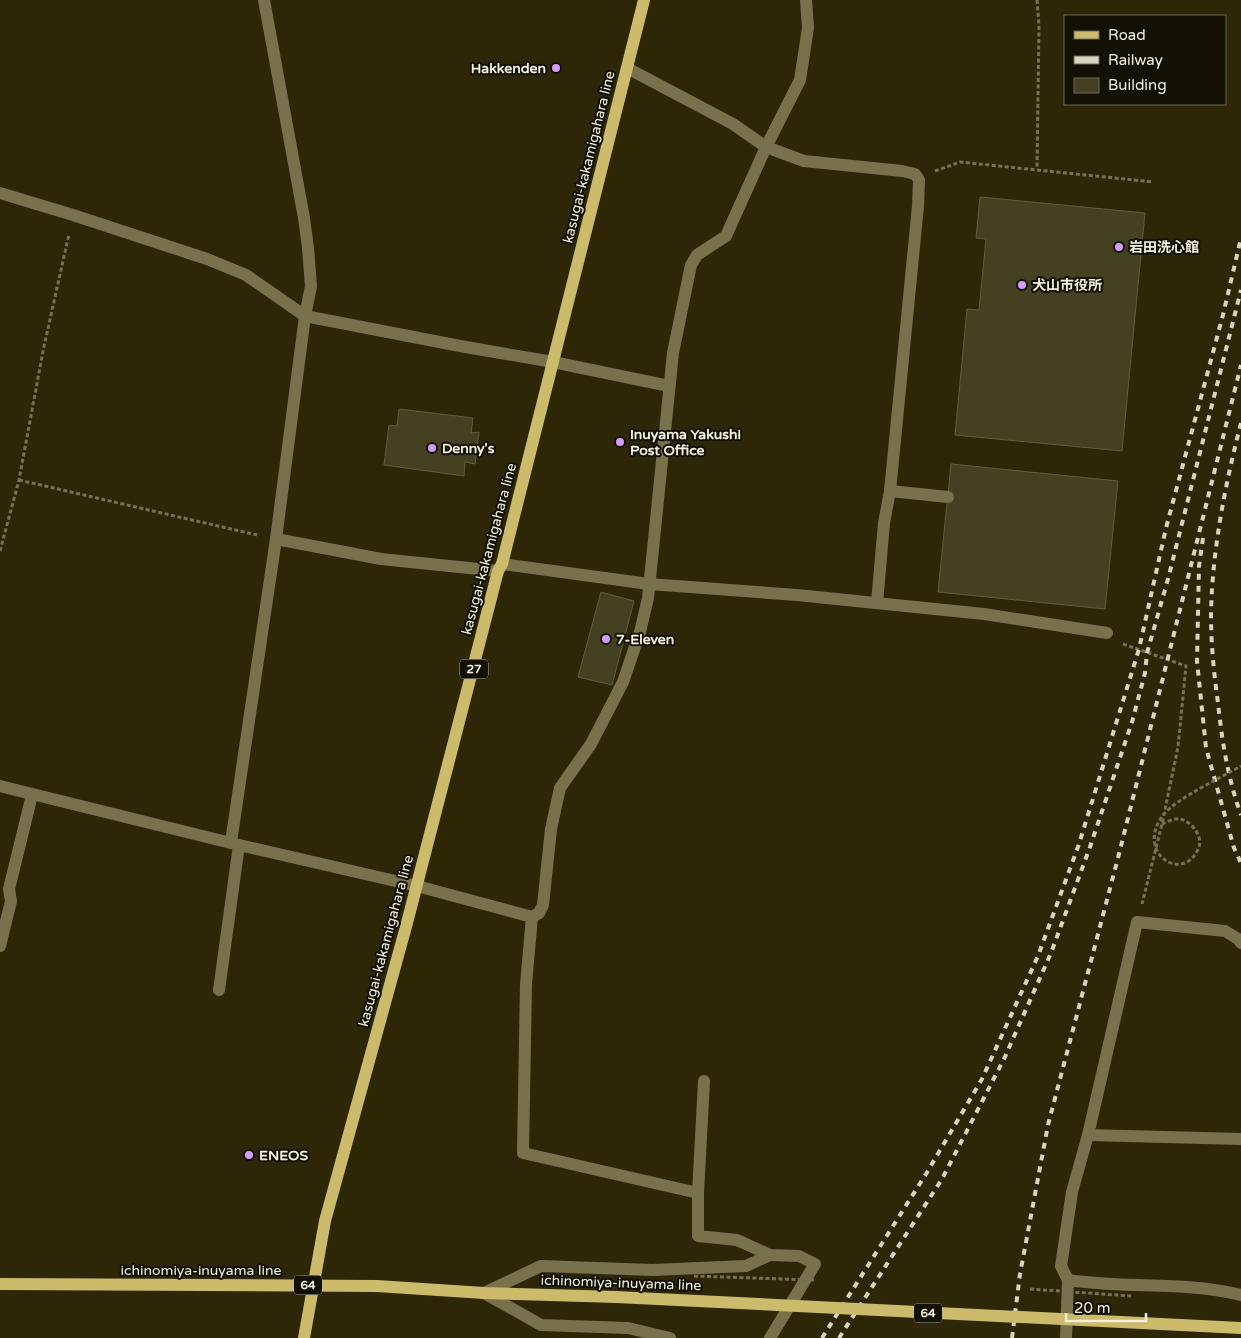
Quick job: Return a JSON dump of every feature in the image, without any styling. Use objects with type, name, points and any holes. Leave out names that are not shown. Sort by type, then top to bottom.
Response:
[{"type":"main road","name":"kasugai-kakamigahara line","points":[[304,1338],[325,1220],[417,886],[553,362],[644,0]]},
{"type":"main road","name":"ichinomiya-inuyama line","points":[[0,1284],[377,1286],[484,1293],[616,1297],[1241,1328]]},
{"type":"street","points":[[219,990],[235,843],[305,316],[311,286],[308,248],[264,0]]},
{"type":"street","points":[[0,786],[417,886],[532,917],[539,913],[543,905],[551,829],[560,788],[591,744],[623,682],[640,632],[649,584],[672,353],[692,265],[697,255],[726,236],[766,147],[800,80],[808,28],[806,0]]},
{"type":"street","points":[[627,68],[733,124],[766,147],[804,161],[902,171],[915,174],[920,180],[890,491],[884,523],[877,603]]},
{"type":"street","points":[[0,193],[73,214],[207,259],[246,275],[305,316],[553,362],[669,386]]},
{"type":"street","points":[[890,491],[948,496]]},
{"type":"street","points":[[276,539],[381,560],[500,568],[649,584],[877,603],[984,614],[1107,633]]},
{"type":"street","points":[[0,946],[11,901],[10,889],[32,795]]},
{"type":"street","points":[[532,917],[526,984],[523,1153],[698,1193]]},
{"type":"street","points":[[1066,1338],[1068,1280],[1061,1266],[1072,1192],[1088,1135],[1137,922],[1225,931],[1241,943]]},
{"type":"street","points":[[704,1081],[698,1193],[698,1236],[737,1240],[770,1255],[799,1256],[814,1264],[770,1338]]},
{"type":"street","points":[[1088,1135],[1241,1139]]},
{"type":"street","points":[[484,1293],[542,1266],[653,1270],[746,1266],[770,1255]]},
{"type":"street","points":[[1068,1280],[1092,1284],[1213,1288],[1241,1295]]},
{"type":"street","points":[[484,1293],[542,1325],[628,1328],[670,1338]]},
{"type":"path","points":[[1037,0],[1039,26],[1037,169]]},
{"type":"path","points":[[920,180],[936,171],[960,162],[1153,182]]},
{"type":"path","points":[[0,551],[19,480],[43,351],[73,214]]},
{"type":"path","points":[[19,480],[276,539]]},
{"type":"path","points":[[1107,633],[1114,641],[1186,666],[1178,748],[1162,824],[1137,922]]},
{"type":"path","points":[[1162,824],[1178,818],[1188,822],[1196,830],[1200,845],[1195,856],[1187,863],[1173,864],[1162,859],[1155,848],[1155,829],[1164,814],[1179,802],[1241,766]]},
{"type":"path","points":[[694,1276],[814,1280]]},
{"type":"path","points":[[1030,1289],[1131,1296]]},
{"type":"building","points":[[980,197],[1145,213],[1122,451],[955,435],[967,309],[979,310],[986,239],[976,238]]},
{"type":"building","name":"Denny's","points":[[399,409],[473,418],[471,433],[479,432],[475,464],[465,462],[464,476],[384,465],[389,425],[397,426]]},
{"type":"building","points":[[951,464],[1118,481],[1105,609],[938,592]]},
{"type":"building","name":"7-Eleven","points":[[601,592],[634,601],[612,685],[578,677]]},
{"type":"railway","points":[[822,1338],[926,1174],[982,1079],[1038,956],[1079,844],[1139,649],[1166,528],[1223,315],[1241,238]]},
{"type":"railway","points":[[839,1338],[942,1179],[1004,1059],[1051,953],[1090,847],[1132,722],[1145,673],[1147,653],[1168,579],[1241,290]]},
{"type":"railway","points":[[1012,1338],[1020,1274],[1048,1125],[1119,854],[1241,365]]},
{"type":"railway","points":[[1241,423],[1220,518],[1211,615],[1213,659],[1221,731],[1229,774],[1241,815]]},
{"type":"railway","points":[[1203,538],[1199,566],[1197,661],[1206,748],[1234,848],[1241,863]]},
{"type":"place","name":"Hakkenden","points":[[556,68]]},
{"type":"place","name":"岩田洗心館","points":[[1119,247]]},
{"type":"place","name":"犬山市役所","points":[[1022,285]]},
{"type":"place","name":"Inuyama Yakushi Post Office","points":[[620,442]]},
{"type":"place","name":"Denny's","points":[[432,448]]},
{"type":"place","name":"7-Eleven","points":[[606,639]]},
{"type":"place","name":"ENEOS","points":[[249,1155]]}]
